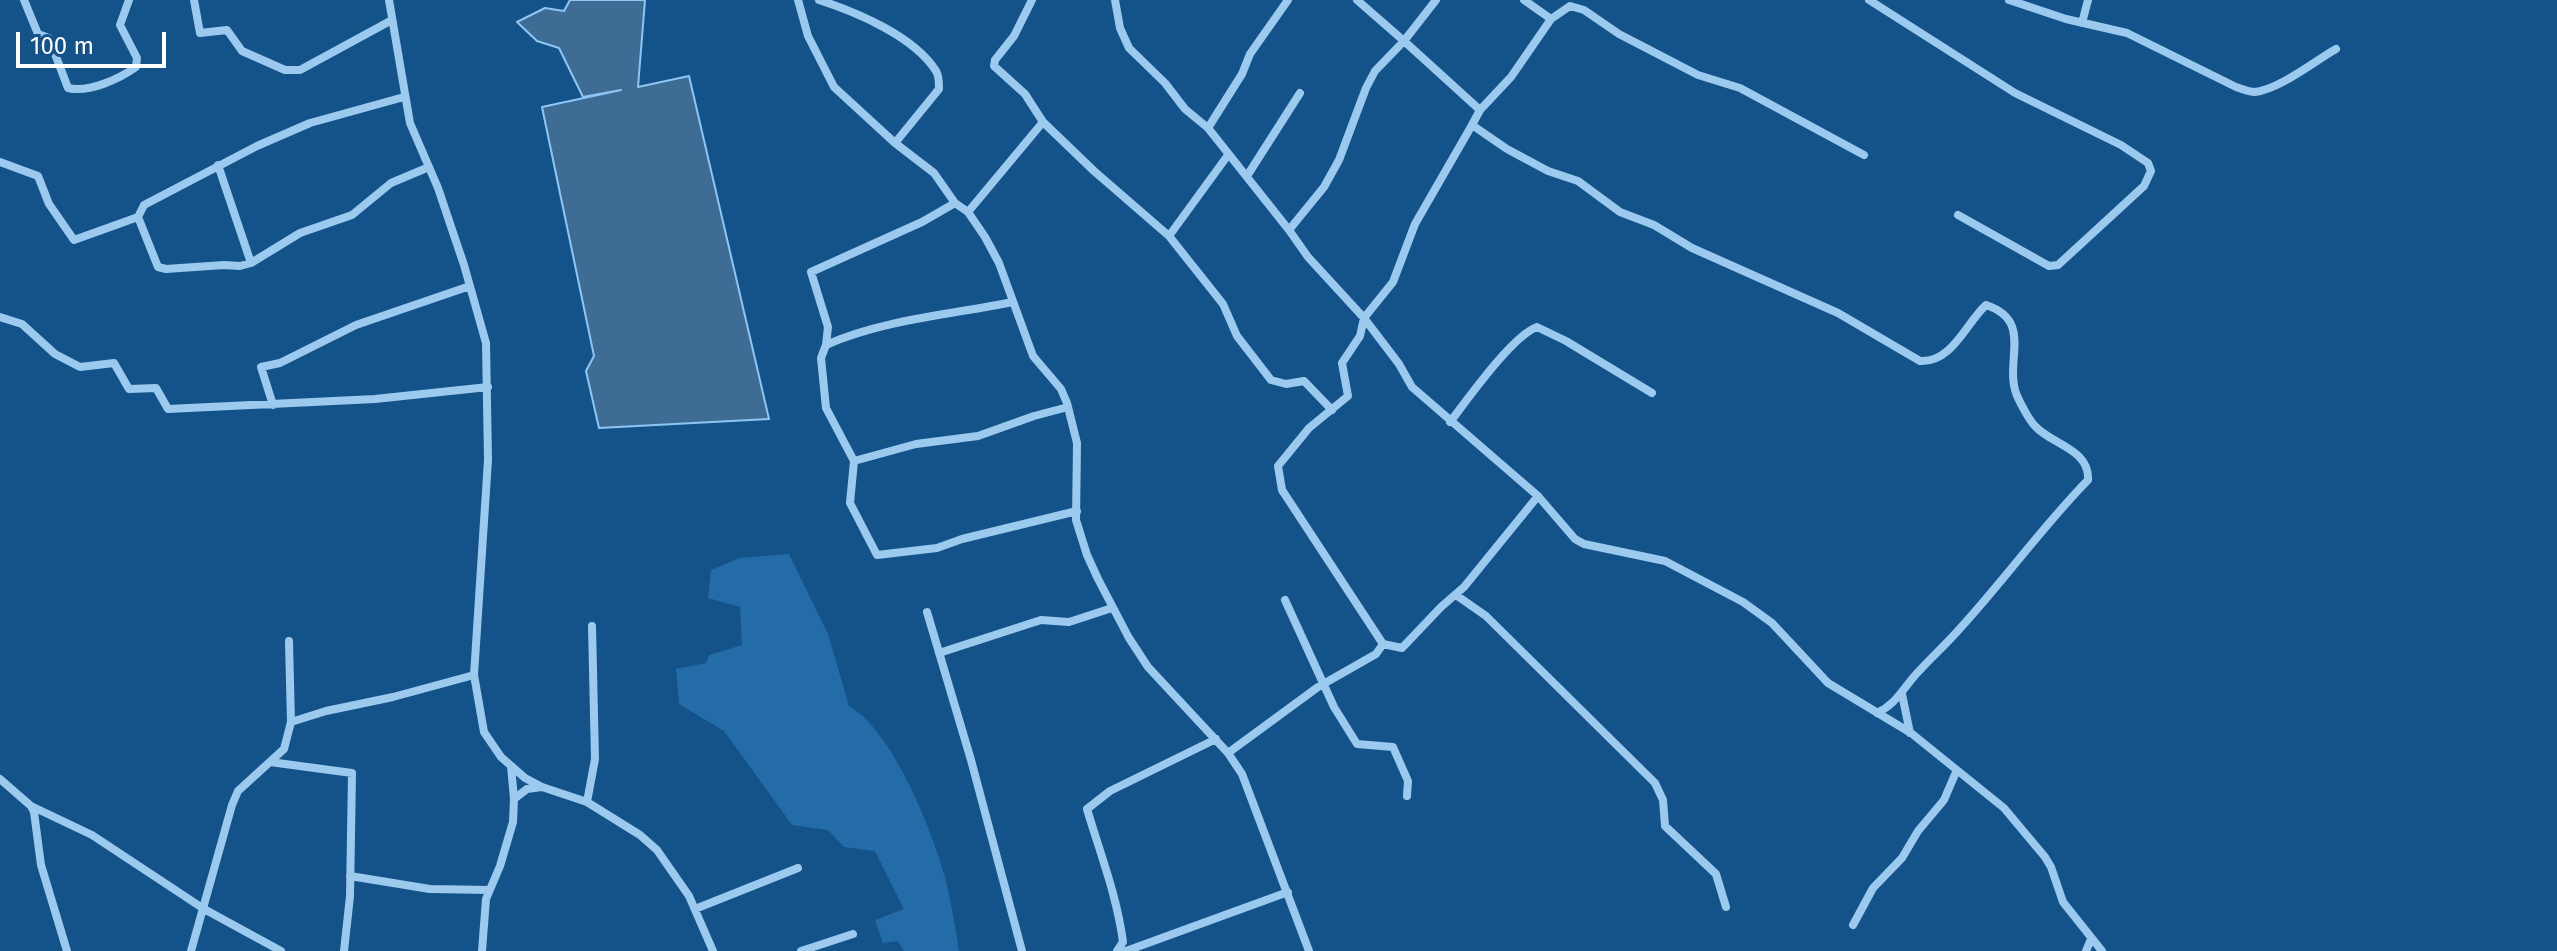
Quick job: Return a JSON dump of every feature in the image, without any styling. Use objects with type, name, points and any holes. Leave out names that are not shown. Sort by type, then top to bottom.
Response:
[{"type":"street","points":[[24,0],[38,34],[49,38],[68,88],[79,90],[136,67],[137,58],[120,25],[129,0]]},
{"type":"street","points":[[194,0],[200,33],[227,30],[242,51],[285,70],[309,67],[392,20]]},
{"type":"street","points":[[389,0],[410,123],[429,167],[486,343],[488,460],[474,675],[484,732],[501,757],[525,778],[587,802],[640,835],[657,850],[674,871],[713,951]]},
{"type":"street","points":[[798,0],[808,36],[834,87],[895,143],[934,173],[955,203],[968,212],[999,263],[1033,356],[1061,389],[1068,407],[1077,443],[1076,520],[1087,555],[1112,608],[1148,667],[1216,739],[1242,774],[1309,951]]},
{"type":"street","points":[[819,0],[859,13],[887,29],[918,52],[937,72],[939,89],[895,143]]},
{"type":"street","points":[[1032,0],[994,66],[1025,94],[1043,122],[1169,236],[1223,304],[1237,336],[1271,380],[1286,384],[1304,381],[1332,410]]},
{"type":"street","points":[[1115,0],[1120,28],[1129,48],[1165,83],[1185,109],[1208,128],[1308,257],[1364,318],[1399,364],[1412,387],[1538,496],[1575,539],[1584,544],[1665,561],[1743,602],[1779,630],[1809,666],[1828,683],[1911,733],[2004,808],[2051,867],[2063,902],[2102,951]]},
{"type":"street","points":[[1208,128],[1242,74],[1250,54],[1288,0]]},
{"type":"street","points":[[1357,0],[1480,110]]},
{"type":"street","points":[[1289,230],[1324,187],[1339,160],[1375,71],[1404,41],[1436,0]]},
{"type":"street","points":[[1524,0],[1551,19]]},
{"type":"street","points":[[1869,0],[2015,93],[2121,145],[2148,163],[2151,171],[2144,186],[2058,265],[2049,266],[1958,215]]},
{"type":"street","points":[[2009,0],[2082,23],[2127,33],[2236,87],[2253,92],[2290,78],[2336,49]]},
{"type":"street","points":[[2082,23],[2088,0]]},
{"type":"street","points":[[1538,496],[1456,595],[1402,648],[1383,644],[1282,490],[1278,466],[1309,428],[1348,396],[1342,363],[1360,336],[1364,318],[1393,282],[1415,224],[1480,110],[1511,77],[1551,19],[1570,6],[1584,10],[1619,34],[1698,75],[1740,88],[1864,155]]},
{"type":"street","points":[[1247,176],[1300,93]]},
{"type":"street","points":[[404,97],[310,123],[218,165],[144,205],[138,217],[158,267],[240,266],[251,263],[300,233],[352,215],[391,183],[429,167]]},
{"type":"street","points":[[968,212],[1043,122]]},
{"type":"street","points":[[1472,125],[1507,149],[1548,171],[1578,181],[1620,212],[1654,225],[1692,248],[1838,313],[1920,361],[1934,359],[1957,342],[1986,305],[2005,315],[2014,330],[2013,379],[2018,399],[2035,427],[2077,454],[2085,463],[2088,480],[2056,512],[1955,635],[1910,680],[1902,694],[1889,707],[1877,713]]},
{"type":"street","points":[[1169,236],[1228,155]]},
{"type":"street","points":[[0,162],[38,176],[49,204],[74,240],[138,217]]},
{"type":"street","points":[[218,165],[251,263]]},
{"type":"street","points":[[955,203],[922,222],[811,272],[828,327],[821,358],[826,408],[854,461],[850,503],[877,555],[937,548],[1077,511]]},
{"type":"street","points":[[273,405],[261,367],[280,363],[356,325],[470,286]]},
{"type":"street","points":[[826,345],[846,336],[900,322],[1013,302]]},
{"type":"street","points":[[0,317],[22,324],[55,354],[80,367],[114,363],[129,389],[156,388],[168,409],[375,399],[488,387]]},
{"type":"street","points":[[1450,422],[1516,343],[1537,327],[1652,393]]},
{"type":"street","points":[[854,461],[916,444],[978,436],[1068,407]]},
{"type":"street","points":[[1456,595],[1486,616],[1655,783],[1663,800],[1665,826],[1716,874],[1726,907]]},
{"type":"street","points":[[1285,600],[1334,707],[1357,744],[1393,747],[1408,781],[1407,796]]},
{"type":"street","points":[[939,653],[1041,620],[1069,622],[1112,608]]},
{"type":"street","points":[[927,612],[971,760],[1022,951]]},
{"type":"street","points":[[587,802],[595,759],[592,626]]},
{"type":"street","points":[[191,951],[238,791],[284,749],[291,722],[289,641]]},
{"type":"street","points":[[1228,753],[1325,683],[1376,654],[1383,644]]},
{"type":"street","points":[[291,722],[474,675]]},
{"type":"street","points":[[1902,694],[1911,733]]},
{"type":"street","points":[[1117,951],[1123,942],[1122,929],[1112,886],[1087,809],[1110,791],[1216,739]]},
{"type":"street","points":[[270,762],[352,773],[350,876],[344,951]]},
{"type":"street","points":[[482,951],[486,899],[513,822],[511,766]]},
{"type":"street","points":[[1853,925],[1873,888],[1902,858],[1918,831],[1944,800],[1956,772]]},
{"type":"street","points":[[0,779],[31,806],[92,835],[204,909],[281,951]]},
{"type":"street","points":[[514,799],[527,789],[542,787]]},
{"type":"street","points":[[31,806],[41,865],[67,951]]},
{"type":"street","points":[[695,909],[798,868]]},
{"type":"street","points":[[350,876],[430,889],[489,890]]},
{"type":"street","points":[[1126,951],[1288,892]]},
{"type":"street","points":[[801,951],[853,934]]},
{"type":"street","points":[[2086,951],[2091,939]]},
{"type":"shaded area","points":[[570,0],[645,0],[638,87],[689,76],[769,419],[599,428],[586,371],[594,356],[542,107],[621,90],[583,97],[559,48],[537,41],[517,22],[545,8],[564,11]]},
{"type":"shaded area","points":[[789,554],[828,634],[849,706],[865,718],[895,758],[931,834],[945,877],[959,951],[904,951],[898,941],[883,943],[875,920],[904,909],[875,851],[844,847],[828,830],[792,825],[724,731],[679,704],[676,669],[706,663],[709,655],[742,645],[740,607],[708,598],[711,570],[740,558]]}]
